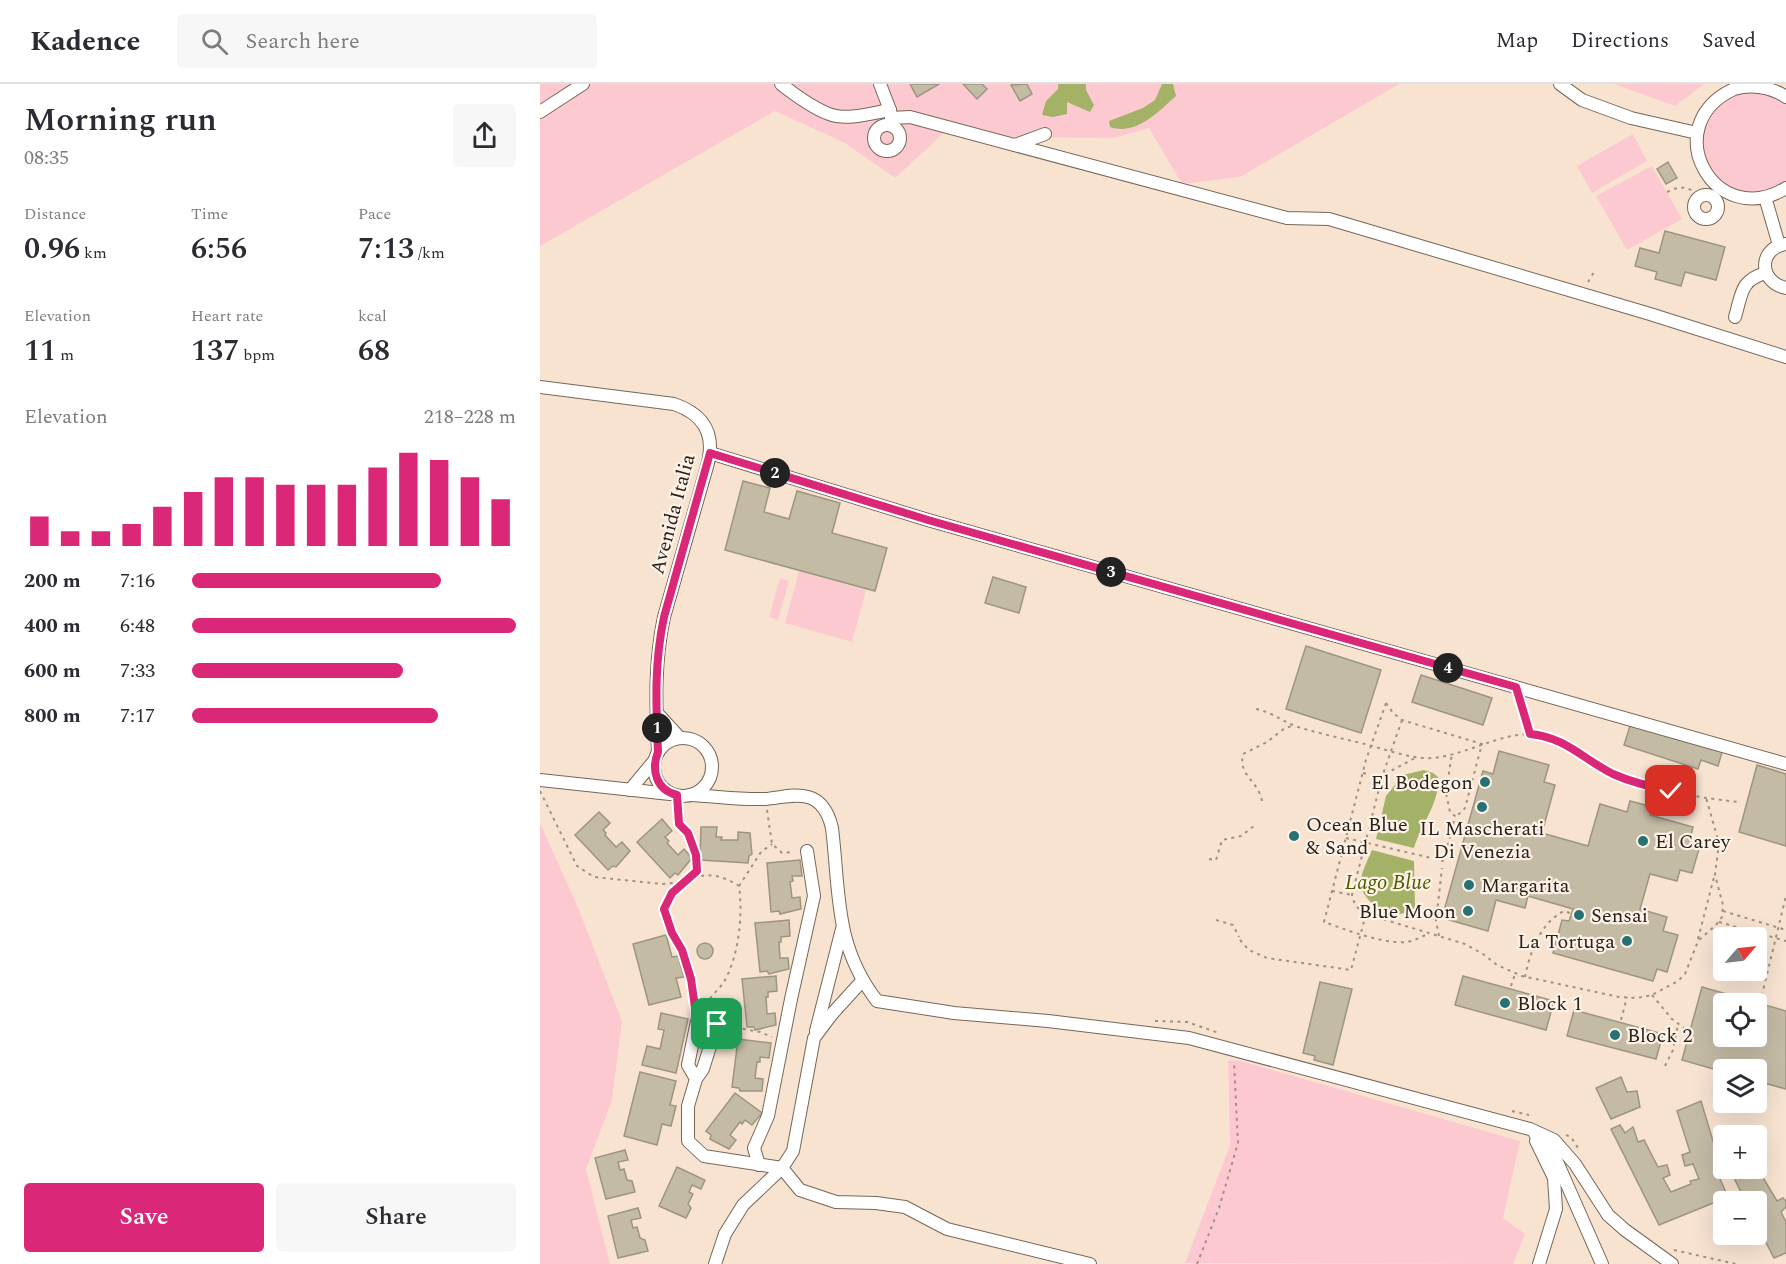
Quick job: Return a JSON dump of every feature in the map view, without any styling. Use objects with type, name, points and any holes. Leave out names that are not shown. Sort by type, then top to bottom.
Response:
[{"type":"street","points":[[540,112],[583,84]]},
{"type":"street","points":[[781,84],[830,115],[910,117],[1287,218],[1329,219],[1650,314],[1786,357]]},
{"type":"street","points":[[880,84],[891,118]]},
{"type":"street","points":[[1560,84],[1582,100],[1631,118],[1697,133]]},
{"type":"street","points":[[1786,97],[1776,90],[1758,86],[1739,87],[1721,95],[1708,108],[1701,120],[1696,143],[1700,161],[1708,177],[1711,194],[1756,200],[1774,195],[1786,188]]},
{"type":"street","points":[[1016,145],[1045,134]]},
{"type":"street","points":[[1765,198],[1782,244],[1768,254],[1765,262],[1766,273],[1777,286],[1786,288]]},
{"type":"street","points":[[1736,317],[1742,291],[1747,282],[1752,276],[1766,273]]},
{"type":"street","name":"Avenida Italia","points":[[540,387],[674,404],[687,408],[696,415],[708,432],[710,453],[658,643],[655,688],[656,757]]},
{"type":"street","points":[[710,453],[928,520],[1786,764]]},
{"type":"street","points":[[657,713],[680,738]]},
{"type":"street","points":[[630,790],[664,744],[680,738],[697,741],[704,746],[711,762],[710,779],[698,792],[679,795],[663,788],[657,781],[654,771],[656,757]]},
{"type":"street","points":[[710,779],[729,797]]},
{"type":"street","points":[[540,780],[679,795],[765,799],[794,795],[808,797],[824,808],[832,828],[842,928],[851,958],[862,981],[877,1001],[954,1013],[1048,1021],[1189,1038],[1530,1129],[1554,1140],[1575,1164],[1608,1215],[1672,1264]]},
{"type":"street","points":[[759,1165],[754,1148],[768,1116],[814,896],[807,851]]},
{"type":"street","points":[[715,1264],[725,1234],[743,1205],[782,1168],[793,1151],[814,1038],[842,928]]},
{"type":"street","points":[[814,1038],[862,981]]},
{"type":"street","points":[[696,1079],[688,1065],[707,1021]]},
{"type":"street","points":[[707,1021],[703,1069],[696,1079],[688,1106],[688,1141],[704,1156],[782,1168],[800,1190],[836,1202],[876,1203],[905,1207],[948,1229],[1090,1264]]},
{"type":"street","points":[[1530,1129],[1554,1155],[1601,1264]]},
{"type":"street","points":[[1530,1129],[1554,1178],[1556,1209],[1539,1264]]},
{"type":"path","points":[[1667,192],[1683,187],[1695,192],[1711,194]]},
{"type":"path","points":[[1516,687],[1530,734]]},
{"type":"path","points":[[1428,933],[1404,942],[1360,934],[1324,922],[1363,773],[1386,703],[1402,720],[1482,744]]},
{"type":"path","points":[[1256,709],[1267,711],[1295,726],[1418,757],[1452,753],[1530,734],[1542,735],[1564,743],[1612,773],[1649,787],[1738,802]]},
{"type":"path","points":[[1402,720],[1382,777],[1365,842],[1352,895],[1355,906],[1366,914],[1465,944],[1497,965],[1525,977],[1627,997],[1652,995],[1678,981],[1685,974],[1698,941],[1715,875],[1717,843],[1713,818],[1706,798]]},
{"type":"path","points":[[1262,801],[1257,785],[1243,770],[1241,763],[1244,754],[1267,742],[1285,728],[1295,726]]},
{"type":"path","points":[[1455,816],[1462,813],[1465,808],[1482,744]]},
{"type":"path","points":[[1452,753],[1446,793],[1450,812],[1455,816]]},
{"type":"path","points":[[1382,777],[1389,771],[1418,757]]},
{"type":"path","points":[[1363,773],[1382,777]]},
{"type":"path","points":[[540,791],[578,866],[594,877],[663,884],[683,882],[700,876],[725,877],[739,886]]},
{"type":"path","points":[[679,795],[679,824],[688,833],[696,855],[697,871],[672,893],[664,909],[672,933],[682,950],[707,1021]]},
{"type":"path","points":[[765,799],[772,844],[782,853],[807,851]]},
{"type":"path","points":[[1446,853],[1455,816]]},
{"type":"path","points":[[1209,859],[1216,860],[1222,840],[1241,836],[1254,826]]},
{"type":"path","points":[[1346,837],[1444,861]]},
{"type":"path","points":[[707,1021],[705,1006],[723,982],[734,957],[740,922],[739,886],[761,852],[772,844]]},
{"type":"path","points":[[1439,936],[1436,921],[1442,868]]},
{"type":"path","points":[[1698,941],[1719,922],[1723,911],[1715,875]]},
{"type":"path","points":[[1332,891],[1352,895]]},
{"type":"path","points":[[1762,993],[1786,896]]},
{"type":"path","points":[[1525,977],[1535,945],[1544,928],[1556,915],[1564,911],[1570,913]]},
{"type":"path","points":[[1723,911],[1786,930]]},
{"type":"path","points":[[1216,920],[1233,925],[1250,950],[1267,958],[1351,970],[1366,914]]},
{"type":"path","points":[[1719,922],[1786,941]]},
{"type":"path","points":[[1511,986],[1515,974]]},
{"type":"path","points":[[1652,995],[1662,1008],[1684,1028]]},
{"type":"path","points":[[1621,1020],[1627,997]]},
{"type":"path","points":[[707,1021],[760,1032],[783,1042]]},
{"type":"path","points":[[1665,1066],[1673,1050],[1678,1024]]},
{"type":"path","points":[[1197,1264],[1219,1208],[1238,1143],[1233,1050]]},
{"type":"shaded area","points":[[540,84],[1399,84],[1240,177],[1182,184],[1149,128],[1113,138],[1012,137],[944,133],[895,178],[845,143],[775,111],[540,246]]},
{"type":"shaded area","points":[[1614,84],[1704,84],[1675,106]]},
{"type":"shaded area","points":[[1739,87],[1786,97],[1786,188],[1774,195],[1722,190],[1696,143],[1701,120]]},
{"type":"shaded area","points":[[1633,134],[1647,161],[1592,193],[1577,166]]},
{"type":"shaded area","points":[[1652,166],[1682,219],[1627,250],[1596,196]]},
{"type":"shaded area","points":[[799,571],[866,590],[852,642],[785,623]]},
{"type":"shaded area","points":[[780,578],[789,581],[778,620],[769,617]]},
{"type":"shaded area","points":[[540,823],[579,910],[622,1021],[612,1100],[586,1169],[610,1264],[540,1264]]},
{"type":"shaded area","points":[[1228,1060],[1241,1061],[1520,1141],[1503,1218],[1525,1234],[1513,1264],[1185,1263],[1230,1145]]},
{"type":"water","points":[[1058,84],[1086,84],[1086,90],[1094,105],[1090,112],[1067,102],[1067,114],[1053,117],[1042,115],[1046,101],[1058,89]]},
{"type":"water","points":[[1162,84],[1173,84],[1176,96],[1162,109],[1138,125],[1120,129],[1110,127],[1109,121],[1143,108],[1155,100]]},
{"type":"water","points":[[1424,770],[1438,777],[1438,787],[1433,805],[1414,848],[1376,839],[1386,796],[1403,775]]},
{"type":"water","name":"Lago Blue","points":[[1372,850],[1414,861],[1415,908],[1404,913],[1392,914],[1378,908],[1365,896],[1362,891],[1361,877]]},
{"type":"building","points":[[910,84],[939,84],[917,97]]},
{"type":"building","points":[[963,84],[982,84],[987,89],[977,99]]},
{"type":"building","points":[[1027,84],[1032,94],[1020,101],[1011,85]]},
{"type":"building","points":[[1668,162],[1677,178],[1666,184],[1657,169]]},
{"type":"building","points":[[1665,231],[1725,247],[1716,280],[1685,272],[1681,286],[1655,279],[1657,272],[1635,266],[1640,248],[1659,253]]},
{"type":"building","points":[[743,481],[770,488],[764,512],[789,519],[797,491],[840,503],[832,533],[887,548],[875,591],[725,550]]},
{"type":"building","points":[[993,577],[1026,587],[1019,613],[985,603]]},
{"type":"building","points":[[1306,646],[1381,670],[1361,733],[1286,709]]},
{"type":"building","points":[[1421,675],[1492,698],[1483,725],[1412,702]]},
{"type":"building","points":[[1631,723],[1722,752],[1718,766],[1701,760],[1698,769],[1624,745]]},
{"type":"building","points":[[1499,751],[1549,765],[1544,782],[1555,785],[1542,833],[1588,846],[1600,804],[1627,812],[1630,801],[1653,807],[1650,815],[1693,827],[1690,839],[1701,842],[1692,873],[1680,870],[1677,881],[1650,874],[1640,909],[1667,917],[1663,931],[1678,935],[1667,972],[1657,969],[1653,981],[1553,953],[1562,920],[1569,921],[1573,909],[1528,896],[1525,908],[1496,900],[1488,931],[1442,918],[1483,771],[1493,774]]},
{"type":"building","points":[[1757,765],[1786,774],[1786,846],[1739,832]]},
{"type":"building","points":[[599,812],[610,823],[603,830],[605,835],[616,847],[622,842],[630,851],[616,867],[613,866],[608,870],[575,835]]},
{"type":"building","points":[[662,819],[672,831],[665,837],[669,841],[667,843],[678,855],[684,849],[692,858],[678,875],[675,873],[670,878],[637,842]]},
{"type":"building","points":[[701,827],[717,827],[716,837],[722,837],[721,840],[738,840],[738,832],[750,833],[752,854],[749,856],[748,863],[700,860]]},
{"type":"building","points":[[800,860],[802,876],[792,876],[793,881],[790,882],[792,898],[800,897],[801,909],[780,914],[779,911],[771,912],[767,863]]},
{"type":"building","points":[[789,920],[790,936],[781,937],[781,942],[779,942],[780,958],[788,958],[789,969],[769,974],[767,971],[760,972],[755,923]]},
{"type":"building","points":[[666,935],[672,957],[678,956],[684,977],[676,978],[681,997],[649,1005],[633,944]]},
{"type":"building","points":[[705,943],[711,945],[713,951],[711,957],[705,959],[699,957],[697,951],[699,945]]},
{"type":"building","points":[[776,976],[777,991],[768,992],[768,997],[766,997],[767,1014],[775,1013],[776,1025],[755,1030],[754,1027],[747,1027],[742,979]]},
{"type":"building","name":"Block 1","points":[[1463,976],[1554,1001],[1546,1030],[1455,1005]]},
{"type":"building","points":[[1320,982],[1352,989],[1333,1065],[1314,1060],[1315,1056],[1303,1053]]},
{"type":"building","points":[[1702,987],[1723,993],[1713,993],[1713,1047],[1767,1047],[1767,1006],[1786,1011],[1786,1089],[1767,1084],[1767,1059],[1713,1059],[1713,1069],[1682,1060]]},
{"type":"building","name":"Block 2","points":[[1574,1010],[1663,1034],[1656,1059],[1567,1036]]},
{"type":"building","points":[[661,1013],[688,1019],[676,1073],[642,1065],[647,1046],[660,1049],[664,1030],[658,1029]]},
{"type":"building","points":[[738,1039],[771,1043],[769,1058],[760,1057],[760,1062],[757,1062],[755,1078],[763,1079],[762,1091],[740,1091],[739,1088],[732,1087]]},
{"type":"building","points":[[640,1072],[676,1081],[670,1105],[676,1106],[671,1126],[662,1124],[657,1145],[624,1136]]},
{"type":"building","points":[[1621,1077],[1627,1092],[1637,1091],[1640,1107],[1611,1119],[1596,1088]]},
{"type":"building","points":[[735,1093],[762,1113],[752,1125],[745,1120],[742,1124],[740,1122],[730,1135],[736,1140],[729,1149],[710,1139],[711,1135],[706,1131]]},
{"type":"building","points":[[1701,1101],[1713,1141],[1713,1179],[1720,1179],[1725,1191],[1713,1191],[1713,1203],[1659,1225],[1611,1129],[1620,1125],[1625,1133],[1633,1127],[1638,1142],[1644,1140],[1658,1167],[1667,1165],[1670,1175],[1663,1178],[1671,1192],[1691,1184],[1690,1181],[1699,1179],[1693,1164],[1685,1166],[1682,1155],[1690,1152],[1677,1111]]},
{"type":"building","points":[[625,1150],[628,1160],[618,1162],[620,1170],[624,1169],[627,1180],[632,1181],[635,1192],[606,1199],[595,1158]]},
{"type":"building","points":[[677,1167],[705,1180],[701,1189],[692,1185],[689,1192],[693,1194],[688,1204],[691,1208],[686,1218],[659,1206]]},
{"type":"building","points":[[1734,1179],[1764,1179],[1777,1201],[1783,1198],[1786,1201],[1786,1207],[1781,1212],[1786,1222],[1786,1253],[1774,1258],[1767,1244],[1767,1191],[1740,1191]]},
{"type":"building","points":[[638,1208],[641,1218],[631,1220],[633,1228],[637,1227],[640,1238],[645,1240],[648,1251],[618,1258],[608,1216]]},
{"type":"place","name":"El Bodegon","points":[[1485,782]]},
{"type":"place","name":"IL Mascherati Di Venezia","points":[[1482,807]]},
{"type":"place","name":"Ocean Blue & Sand","points":[[1294,836]]},
{"type":"place","name":"El Carey","points":[[1643,841]]},
{"type":"place","name":"Margarita","points":[[1469,885]]},
{"type":"place","name":"Blue Moon","points":[[1468,911]]},
{"type":"place","name":"Sensai","points":[[1579,915]]},
{"type":"place","name":"La Tortuga","points":[[1627,941]]},
{"type":"place","name":"Block 1","points":[[1505,1003]]},
{"type":"place","name":"Block 2","points":[[1615,1035]]},
{"type":"route","points":[[717,1024],[708,1019],[697,1021],[691,979],[682,950],[672,933],[664,909],[672,893],[697,871],[696,855],[688,833],[679,824],[677,795],[663,788],[657,781],[654,771],[654,761],[658,752],[655,688],[658,643],[710,453],[928,520],[1516,687],[1530,734],[1554,738],[1626,779],[1649,787],[1671,791]]}]
